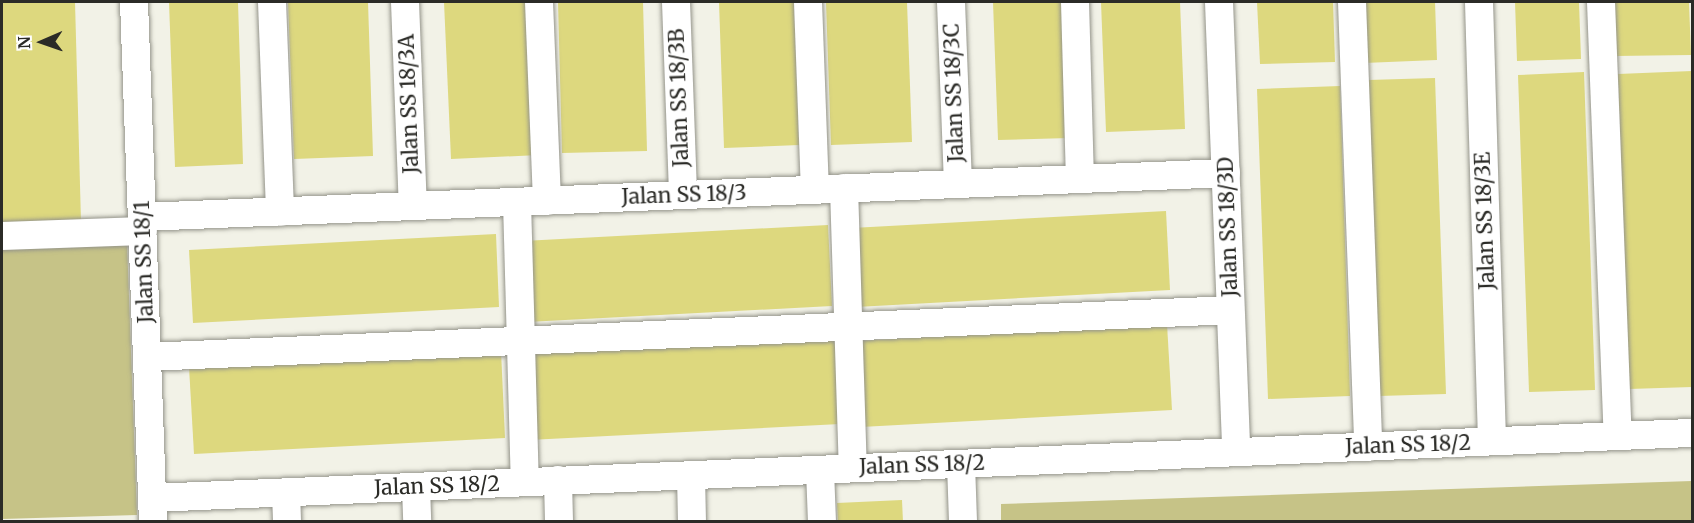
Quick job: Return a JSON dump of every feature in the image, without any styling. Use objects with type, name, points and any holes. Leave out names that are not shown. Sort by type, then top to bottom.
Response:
[{"type":"street","name":"Jalan SS 18/1","points":[[134,2],[152,510]]},
{"type":"street","points":[[272,2],[280,212]]},
{"type":"street","name":"Jalan SS 18/3A","points":[[405,2],[413,206]]},
{"type":"street","points":[[539,2],[547,201]]},
{"type":"street","name":"Jalan SS 18/3B","points":[[676,2],[683,195]]},
{"type":"street","points":[[808,2],[815,189]]},
{"type":"street","name":"Jalan SS 18/3C","points":[[951,2],[957,184]]},
{"type":"street","points":[[1075,2],[1080,178]]},
{"type":"street","name":"Jalan SS 18/3D","points":[[1219,2],[1236,452]]},
{"type":"street","points":[[1353,2],[1368,447]]},
{"type":"street","name":"Jalan SS 18/3E","points":[[1479,2],[1492,441]]},
{"type":"street","points":[[1601,2],[1618,436]]},
{"type":"street","name":"Jalan SS 18/3","points":[[2,236],[280,212],[1226,172]]},
{"type":"street","points":[[844,188],[854,468]]},
{"type":"street","points":[[517,202],[525,482]]},
{"type":"street","points":[[147,357],[1230,310]]},
{"type":"street","name":"Jalan SS 18/2","points":[[152,510],[286,492],[1692,433]]},
{"type":"street","points":[[961,464],[963,522]]},
{"type":"street","points":[[820,470],[822,522]]},
{"type":"street","points":[[691,475],[692,522]]},
{"type":"street","points":[[558,480],[559,522]]},
{"type":"street","points":[[416,487],[417,522]]},
{"type":"street","points":[[286,492],[287,522]]},
{"type":"shaded area","points":[[127,242],[137,515],[2,519],[2,247]]},
{"type":"shaded area","points":[[1692,481],[1692,521],[1001,521],[1001,504]]},
{"type":"building","points":[[2,2],[75,2],[81,222],[2,225]]},
{"type":"building","points":[[169,2],[238,2],[243,164],[175,167]]},
{"type":"building","points":[[288,2],[368,2],[373,156],[294,159]]},
{"type":"building","points":[[444,2],[532,2],[539,155],[451,159]]},
{"type":"building","points":[[558,2],[643,2],[647,151],[562,153]]},
{"type":"building","points":[[719,2],[794,2],[799,145],[724,148]]},
{"type":"building","points":[[826,2],[907,2],[912,142],[831,145]]},
{"type":"building","points":[[993,2],[1064,2],[1069,138],[998,140]]},
{"type":"building","points":[[1101,2],[1180,2],[1185,129],[1106,132]]},
{"type":"building","points":[[1257,2],[1333,2],[1335,62],[1260,64]]},
{"type":"building","points":[[1362,2],[1435,2],[1437,60],[1364,63]]},
{"type":"building","points":[[1515,2],[1579,2],[1581,59],[1517,61]]},
{"type":"building","points":[[1614,2],[1689,2],[1691,55],[1615,56]]},
{"type":"building","points":[[1692,71],[1692,387],[1629,389],[1618,74]]},
{"type":"building","points":[[1584,72],[1595,390],[1529,392],[1518,75]]},
{"type":"building","points":[[1435,78],[1446,394],[1379,396],[1368,80]]},
{"type":"building","points":[[1340,86],[1350,396],[1268,399],[1257,89]]},
{"type":"building","points":[[1166,211],[1170,290],[856,307],[852,228]]},
{"type":"building","points":[[828,225],[832,306],[527,322],[523,241]]},
{"type":"building","points":[[496,234],[499,307],[193,323],[189,250]]},
{"type":"building","points":[[1167,324],[1172,410],[861,427],[856,341]]},
{"type":"building","points":[[835,338],[840,424],[529,440],[525,354]]},
{"type":"building","points":[[501,351],[505,438],[194,454],[189,367]]},
{"type":"building","points":[[902,500],[903,522],[838,522],[837,503]]}]
